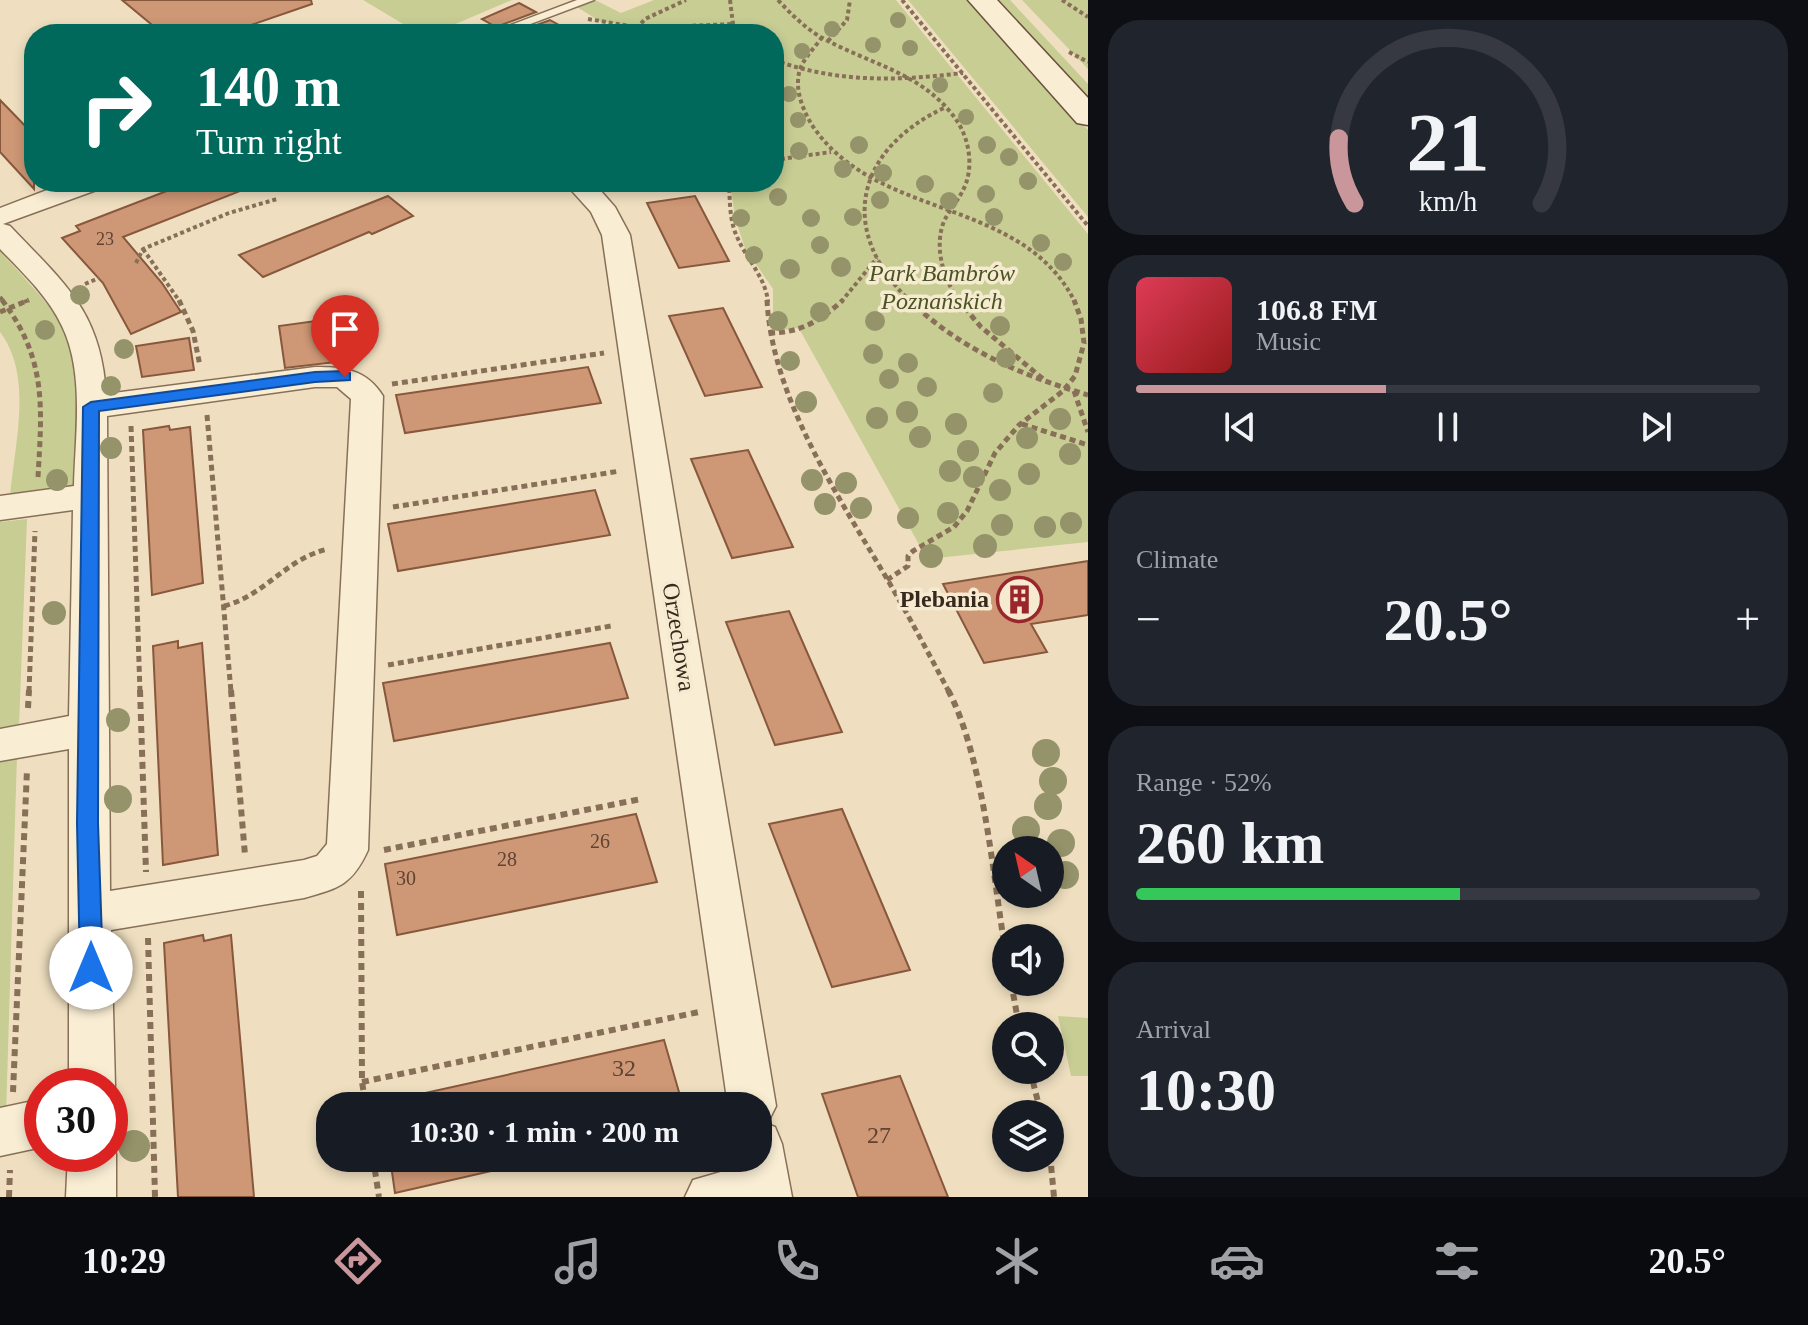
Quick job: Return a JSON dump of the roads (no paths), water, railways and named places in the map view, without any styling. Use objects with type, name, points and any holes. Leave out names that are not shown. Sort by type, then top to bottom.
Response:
[{"type":"main road","points":[[982,0],[1088,116]]},
{"type":"street","points":[[0,217],[66,192]]},
{"type":"street","name":"Orzechowa","points":[[586,192],[610,218],[616,235],[750,1092]]},
{"type":"street","points":[[0,232],[58,298],[83,338],[91,407],[88,823],[92,1068]]},
{"type":"street","points":[[91,407],[315,377],[345,377],[367,396],[347,850],[331,871],[304,879],[91,914]]},
{"type":"street","points":[[0,508],[91,496]]},
{"type":"street","points":[[14,742],[90,729]]},
{"type":"street","points":[[91,1197],[92,1172]]},
{"type":"street","points":[[710,1197],[764,1176]]},
{"type":"lane","points":[[521,24],[588,0]]},
{"type":"place","name":"Plebania","points":[[1020,599]]},
{"type":"park label","name":"Park Bambrów Poznańskich","points":[[942,287]]}]
